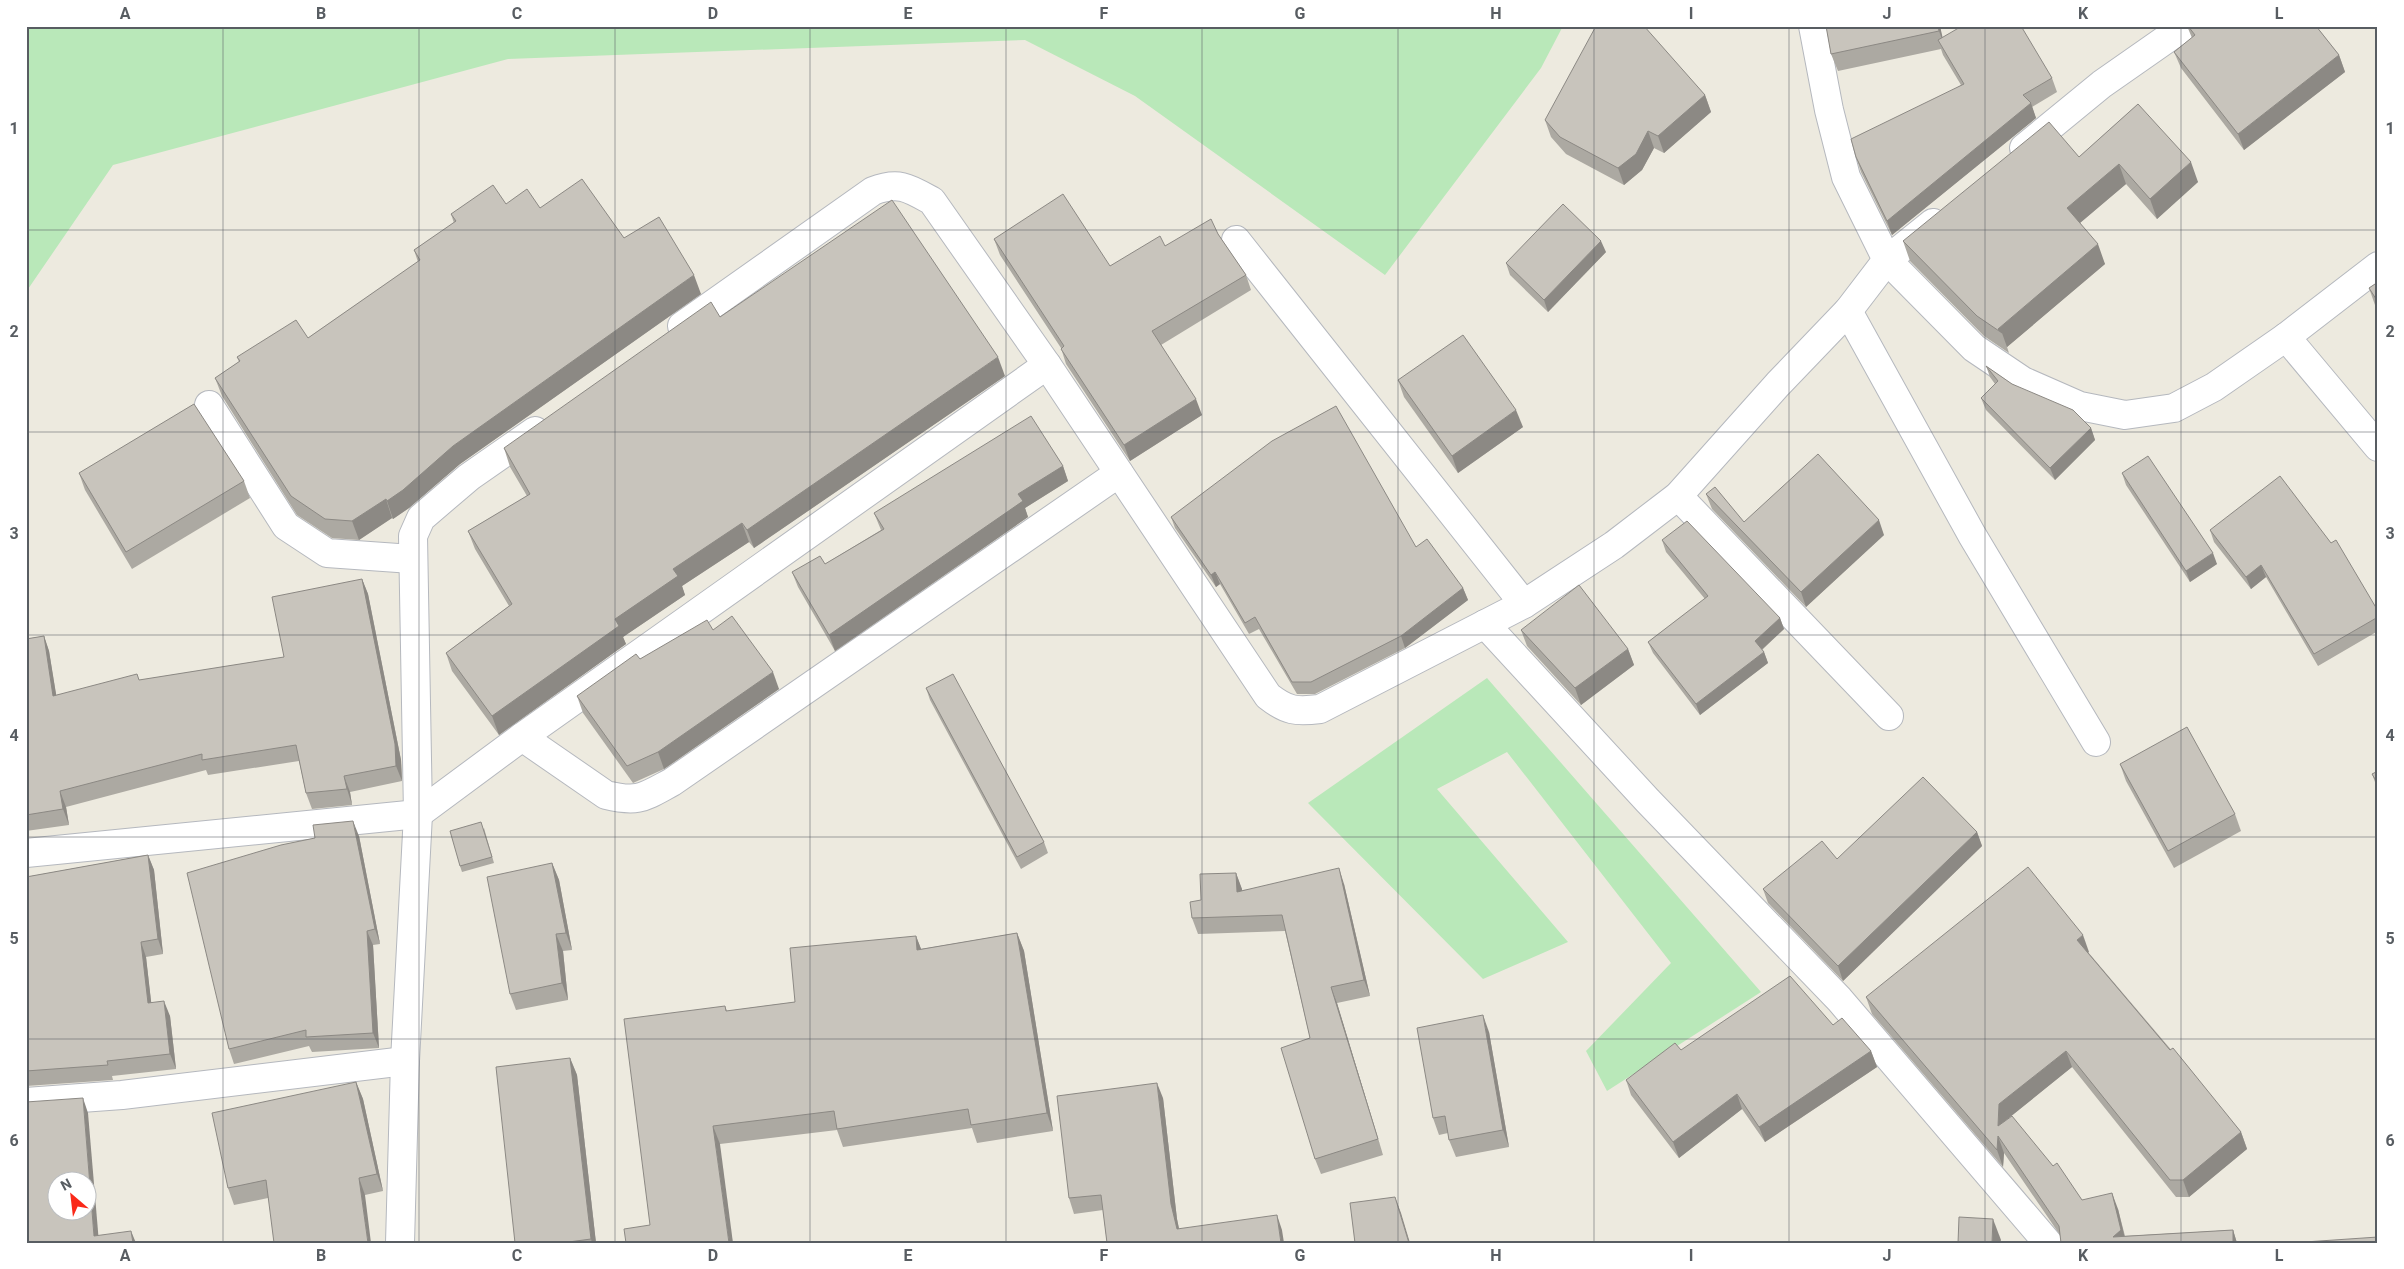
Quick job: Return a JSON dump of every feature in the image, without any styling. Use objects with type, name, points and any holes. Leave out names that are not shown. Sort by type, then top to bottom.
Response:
[{"type":"street","points":[[1813,26],[1829,110],[1846,177],[1887,260],[1974,348],[2023,381],[2080,406],[2125,415],[2174,408],[2214,387],[2286,337],[2378,266]]},
{"type":"street","points":[[2002,166],[2102,84],[2177,29]]},
{"type":"street","points":[[663,340],[873,191],[891,184],[909,188],[932,201],[1047,365],[1268,696],[1282,707],[1298,711],[1320,709],[1524,604],[1614,545],[1678,496],[1778,384],[1848,311],[1887,260],[1948,210]]},
{"type":"street","points":[[1236,240],[1524,604]]},
{"type":"street","points":[[1848,311],[1972,535],[2096,742]]},
{"type":"street","points":[[2286,337],[2378,447]]},
{"type":"street","points":[[26,852],[418,814],[522,737],[1047,365]]},
{"type":"street","points":[[209,405],[286,526],[327,553],[412,559]]},
{"type":"street","points":[[400,1243],[405,1061],[418,814],[413,536],[421,518],[469,477],[558,414]]},
{"type":"street","points":[[522,737],[606,796],[622,800],[639,800],[672,782],[1119,473]]},
{"type":"street","points":[[1678,496],[1889,716]]},
{"type":"street","points":[[1485,624],[1648,801],[1839,999],[2048,1243]]},
{"type":"street","points":[[26,1102],[122,1095],[405,1061]]},
{"type":"green space","points":[[26,26],[1563,26],[1541,68],[1385,275],[1135,96],[1025,40],[508,59],[113,165],[26,292]]},
{"type":"green space","points":[[1487,678],[1761,992],[1607,1091],[1586,1051],[1671,963],[1507,752],[1437,789],[1568,942],[1483,979],[1308,803]]},
{"type":"building","points":[[1596,26],[1644,26],[1705,95],[1658,136],[1648,131],[1636,154],[1618,168],[1560,137],[1545,120]]},
{"type":"building","points":[[1826,26],[1938,26],[1939,31],[1831,54]]},
{"type":"building","points":[[1962,26],[2021,26],[2052,78],[2023,95],[2031,103],[1887,221],[1856,157],[1851,139],[1964,84],[1938,40]]},
{"type":"building","points":[[2188,26],[2316,26],[2339,55],[2238,134],[2174,52],[2195,35]]},
{"type":"building","points":[[2138,104],[2191,162],[2150,199],[2119,164],[2067,208],[2098,244],[1998,329],[2002,333],[1977,316],[1903,241],[2049,122],[2079,157]]},
{"type":"building","points":[[582,179],[624,238],[659,217],[694,275],[453,446],[403,490],[352,521],[325,519],[291,496],[215,378],[240,361],[237,357],[296,320],[308,338],[420,260],[414,250],[456,221],[451,214],[493,185],[506,204],[527,189],[540,208]]},
{"type":"building","points":[[1063,194],[1110,266],[1160,236],[1165,246],[1211,219],[1218,234],[1246,275],[1152,331],[1196,399],[1124,445],[1061,349],[1064,346],[994,239]]},
{"type":"building","points":[[892,200],[998,357],[747,530],[742,523],[673,569],[678,576],[615,619],[619,626],[492,716],[446,653],[512,604],[468,531],[530,494],[504,448],[711,302],[720,317]]},
{"type":"building","points":[[1563,204],[1601,241],[1544,300],[1506,263]]},
{"type":"building","points":[[2378,282],[2378,302],[2369,288]]},
{"type":"building","points":[[1463,335],[1516,410],[1452,456],[1398,380]]},
{"type":"building","points":[[1986,366],[2012,384],[2073,410],[2091,428],[2050,468],[1981,398],[1998,381]]},
{"type":"building","points":[[194,404],[244,481],[126,552],[79,473]]},
{"type":"building","points":[[1336,406],[1416,547],[1427,539],[1463,588],[1401,636],[1311,682],[1292,682],[1255,617],[1245,623],[1215,572],[1211,575],[1171,517],[1272,441]]},
{"type":"building","points":[[1031,416],[1063,466],[1018,494],[1023,501],[829,635],[792,572],[820,556],[825,564],[884,529],[874,513]]},
{"type":"building","points":[[1818,454],[1879,520],[1801,592],[1706,494],[1715,487],[1744,522]]},
{"type":"building","points":[[2148,456],[2213,553],[2186,571],[2122,473]]},
{"type":"building","points":[[2280,476],[2331,543],[2336,540],[2378,611],[2378,617],[2314,654],[2261,565],[2246,577],[2210,530]]},
{"type":"building","points":[[1687,521],[1780,618],[1755,641],[1764,652],[1696,704],[1648,642],[1708,596],[1662,540]]},
{"type":"building","points":[[362,579],[395,744],[396,766],[344,776],[347,789],[306,793],[296,745],[202,760],[202,754],[60,791],[63,809],[26,815],[26,639],[44,636],[53,696],[137,674],[139,680],[284,657],[272,597]]},
{"type":"building","points":[[1579,585],[1628,649],[1575,688],[1521,630]]},
{"type":"building","points":[[732,616],[773,672],[658,752],[627,766],[577,696],[636,654],[640,659],[707,620],[713,630]]},
{"type":"building","points":[[953,674],[1044,842],[1017,857],[926,688]]},
{"type":"building","points":[[2187,727],[2235,814],[2168,851],[2120,764]]},
{"type":"building","points":[[2378,771],[2378,784],[2372,774]]},
{"type":"building","points":[[1923,777],[1977,832],[1838,966],[1763,889],[1822,841],[1837,859]]},
{"type":"building","points":[[353,821],[375,929],[367,931],[373,1033],[306,1037],[306,1030],[229,1049],[187,873],[281,845],[315,838],[313,825]]},
{"type":"building","points":[[481,822],[492,857],[460,866],[450,831]]},
{"type":"building","points":[[148,855],[158,939],[141,942],[148,1003],[164,1001],[170,1054],[107,1061],[108,1065],[26,1071],[26,877]]},
{"type":"building","points":[[552,863],[566,933],[556,934],[562,983],[510,994],[487,877]]},
{"type":"building","points":[[2028,867],[2083,935],[2077,940],[2170,1050],[2173,1048],[2241,1132],[2183,1180],[2170,1180],[2066,1051],[1999,1104],[1998,1126],[2012,1116],[2053,1166],[2057,1163],[2082,1200],[2112,1193],[2121,1230],[2113,1237],[2233,1230],[2233,1243],[2061,1243],[2059,1226],[1998,1136],[1997,1150],[1866,997]]},
{"type":"building","points":[[1339,868],[1364,980],[1331,987],[1378,1139],[1315,1159],[1281,1048],[1310,1038],[1282,915],[1192,918],[1190,902],[1201,900],[1200,874],[1236,873],[1237,892]]},
{"type":"building","points":[[1017,933],[1047,1113],[971,1125],[968,1109],[837,1129],[834,1111],[713,1126],[729,1243],[626,1243],[624,1229],[650,1225],[624,1019],[725,1006],[726,1011],[795,1002],[790,948],[916,936],[917,950]]},
{"type":"building","points":[[1790,976],[1833,1025],[1842,1018],[1871,1051],[1759,1127],[1737,1094],[1673,1142],[1626,1080],[1675,1043],[1681,1050]]},
{"type":"building","points":[[1483,1015],[1503,1130],[1449,1140],[1445,1116],[1433,1118],[1417,1028]]},
{"type":"building","points":[[570,1058],[591,1239],[561,1243],[515,1243],[496,1067]]},
{"type":"building","points":[[356,1082],[377,1174],[359,1178],[368,1243],[274,1243],[266,1180],[228,1188],[212,1113]]},
{"type":"building","points":[[1157,1083],[1171,1204],[1177,1229],[1277,1215],[1281,1243],[1107,1243],[1101,1195],[1069,1198],[1057,1096]]},
{"type":"building","points":[[83,1098],[89,1172],[48,1172],[48,1222],[93,1222],[94,1236],[131,1231],[133,1243],[26,1243],[26,1102]]},
{"type":"building","points":[[1395,1197],[1409,1243],[1355,1243],[1350,1203]]},
{"type":"building","points":[[1959,1217],[1993,1219],[1992,1243],[1958,1243]]},
{"type":"building","points":[[2378,1237],[2378,1243],[2290,1243]]}]
